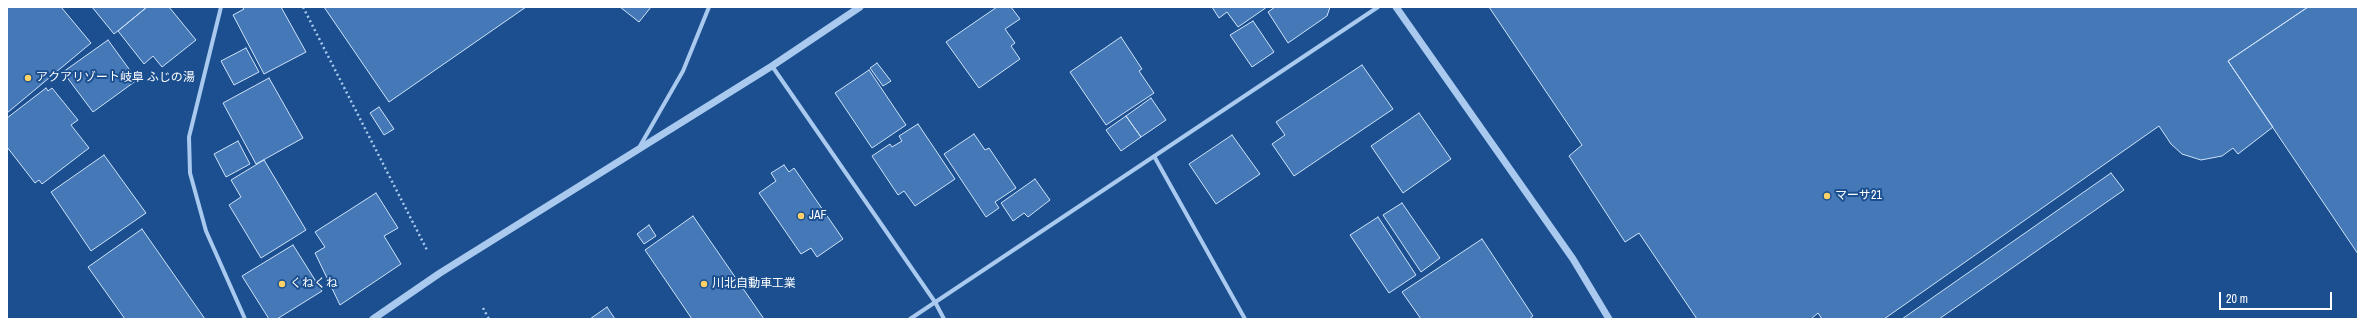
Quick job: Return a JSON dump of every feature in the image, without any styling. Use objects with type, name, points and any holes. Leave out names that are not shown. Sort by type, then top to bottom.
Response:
[{"type":"street","points":[[221,7],[189,137],[190,173],[206,231],[245,319]]},
{"type":"street","points":[[638,150],[683,71],[709,7]]},
{"type":"street","points":[[373,319],[440,273],[772,66],[860,7]]},
{"type":"street","points":[[910,319],[1378,7]]},
{"type":"street","points":[[1396,7],[1573,259],[1609,319]]},
{"type":"street","points":[[772,66],[935,302],[944,319]]},
{"type":"street","points":[[1154,156],[1246,319]]},
{"type":"path","points":[[303,7],[440,273]]},
{"type":"path","points":[[483,308],[489,319]]},
{"type":"building","name":"アクアリゾート岐阜 ふじの湯","points":[[7,7],[61,7],[91,43],[7,113]]},
{"type":"building","points":[[92,7],[147,7],[114,34]]},
{"type":"building","points":[[147,7],[169,7],[196,40],[162,67],[153,56],[144,64],[118,31]]},
{"type":"building","points":[[242,7],[281,7],[306,52],[264,74],[233,15],[244,9]]},
{"type":"building","points":[[324,7],[526,7],[389,102]]},
{"type":"building","points":[[620,7],[651,7],[639,22]]},
{"type":"building","points":[[997,7],[1011,7],[1020,19],[1005,29],[1015,43],[1011,46],[1020,59],[979,88],[946,42]]},
{"type":"building","points":[[1212,7],[1267,7],[1238,27],[1227,12],[1219,18]]},
{"type":"building","points":[[1275,7],[1330,7],[1327,16],[1288,43],[1268,12]]},
{"type":"building","name":"マーサ21","points":[[1489,7],[2308,7],[2228,61],[2273,127],[2238,154],[2233,148],[2222,156],[2201,160],[2182,154],[2171,144],[2159,126],[1884,319],[1822,319],[1818,313],[1811,319],[1697,319],[1639,233],[1625,242],[1569,156],[1582,145]]},
{"type":"building","points":[[2308,7],[2358,7],[2358,254],[2228,61]]},
{"type":"building","points":[[1253,21],[1274,52],[1252,67],[1230,35]]},
{"type":"building","points":[[1121,37],[1142,69],[1139,71],[1154,93],[1106,125],[1070,72]]},
{"type":"building","points":[[108,40],[137,80],[93,112],[63,72]]},
{"type":"building","points":[[246,48],[259,72],[234,85],[221,61]]},
{"type":"building","points":[[877,63],[891,81],[883,86],[870,68]]},
{"type":"building","points":[[1362,65],[1393,109],[1294,176],[1272,144],[1285,135],[1276,122]]},
{"type":"building","points":[[869,70],[906,125],[872,148],[835,93]]},
{"type":"building","points":[[269,78],[303,138],[256,164],[223,103]]},
{"type":"building","points":[[46,88],[48,91],[52,88],[78,120],[71,125],[89,148],[42,184],[39,180],[35,183],[7,147],[7,118]]},
{"type":"building","points":[[1151,98],[1166,120],[1141,137],[1126,116]]},
{"type":"building","points":[[379,107],[394,129],[384,135],[370,113]]},
{"type":"building","points":[[1419,113],[1451,159],[1403,193],[1371,146]]},
{"type":"building","points":[[1126,116],[1141,137],[1121,151],[1106,130]]},
{"type":"building","points":[[918,124],[955,179],[915,206],[904,191],[898,195],[872,156],[890,144],[892,147],[902,141],[899,136]]},
{"type":"building","points":[[974,134],[985,150],[989,148],[1016,188],[995,202],[999,208],[986,217],[944,154]]},
{"type":"building","points":[[1232,135],[1260,174],[1216,204],[1189,164]]},
{"type":"building","points":[[238,141],[250,164],[226,177],[214,154]]},
{"type":"building","points":[[104,155],[146,213],[91,251],[51,192]]},
{"type":"building","points":[[264,160],[306,230],[261,258],[229,205],[241,197],[231,180]]},
{"type":"building","name":"JAF","points":[[784,165],[789,172],[794,168],[843,239],[817,257],[811,248],[801,254],[759,193],[776,181],[771,173]]},
{"type":"building","points":[[2111,173],[2124,190],[1939,319],[1902,319]]},
{"type":"building","points":[[1035,179],[1050,200],[1028,217],[1024,213],[1013,221],[1001,203]]},
{"type":"building","points":[[376,193],[398,228],[384,236],[401,264],[340,305],[315,253],[325,247],[315,232]]},
{"type":"building","points":[[1402,203],[1440,258],[1421,272],[1383,215]]},
{"type":"building","name":"川北自動車工業","points":[[693,216],[764,319],[692,319],[645,250]]},
{"type":"building","points":[[1378,217],[1416,275],[1389,293],[1350,235]]},
{"type":"building","points":[[649,225],[656,236],[644,244],[637,234]]},
{"type":"building","points":[[142,229],[205,319],[125,319],[88,267]]},
{"type":"building","points":[[1482,239],[1533,316],[1529,319],[1421,319],[1402,292]]},
{"type":"building","name":"くねくね","points":[[293,245],[322,291],[277,319],[269,319],[242,276]]},
{"type":"building","points":[[607,307],[615,319],[590,319]]},
{"type":"place","name":"アクアリゾート岐阜 ふじの湯","points":[[28,78]]},
{"type":"place","name":"マーサ21","points":[[1827,196]]},
{"type":"place","name":"JAF","points":[[801,216]]},
{"type":"place","name":"くねくね","points":[[282,284]]},
{"type":"place","name":"川北自動車工業","points":[[704,284]]}]
